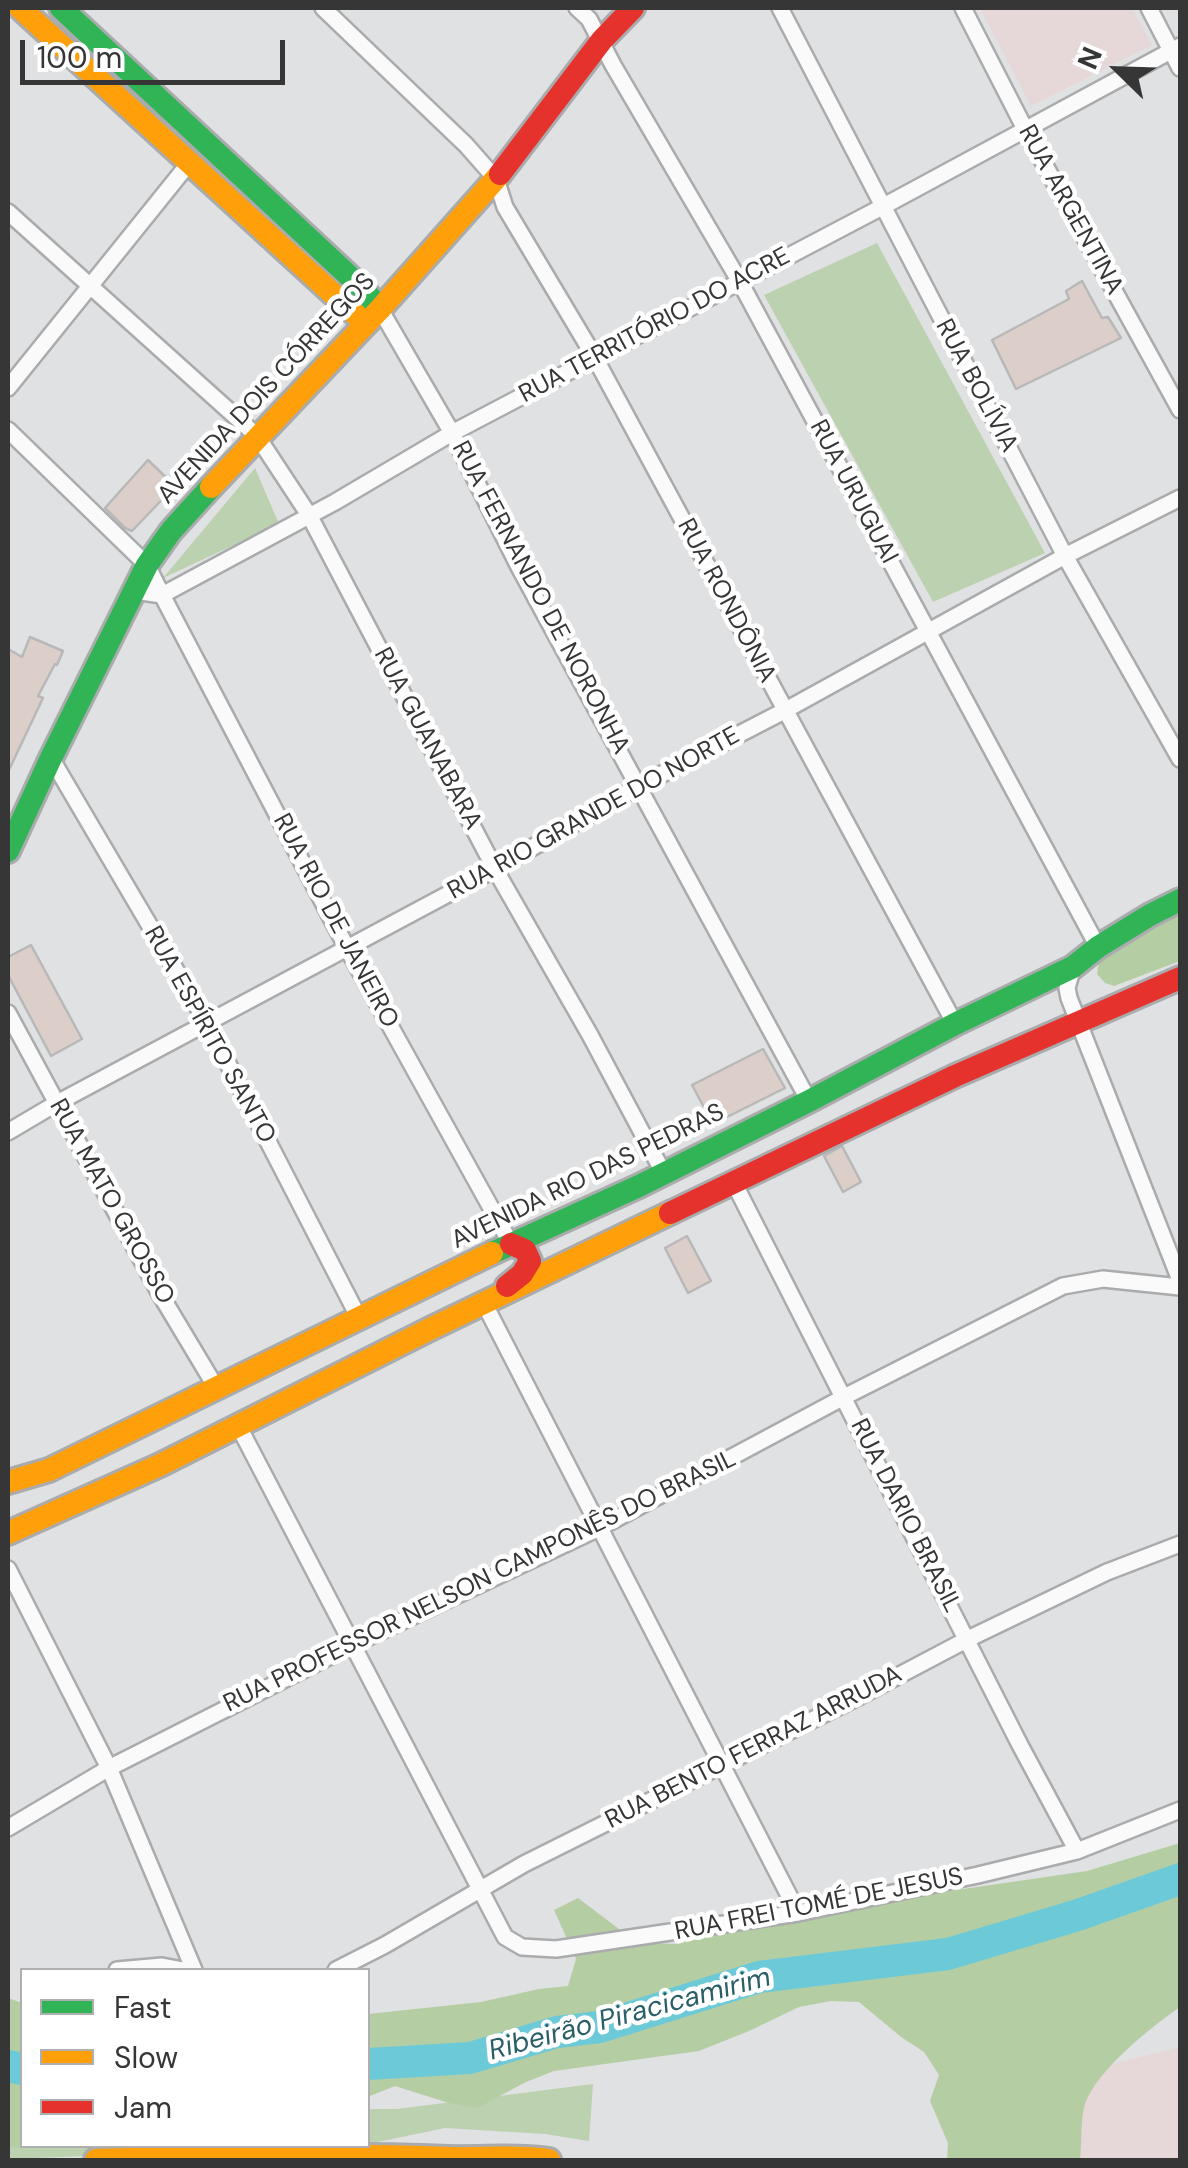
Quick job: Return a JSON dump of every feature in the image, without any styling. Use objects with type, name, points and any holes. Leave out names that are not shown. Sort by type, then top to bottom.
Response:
[{"type":"main road","points":[[20,8],[190,162],[373,316]]},
{"type":"main road","points":[[61,8],[360,286],[373,316]]},
{"type":"main road","name":"AVENIDA DOIS CÓRREGOS","points":[[8,851],[134,590],[172,530],[496,179],[602,40],[633,8]]},
{"type":"main road","name":"AVENIDA RIO DAS PEDRAS","points":[[8,1482],[49,1470],[511,1244],[558,1226],[1073,967],[1098,947],[1180,900]]},
{"type":"main road","points":[[8,1533],[239,1427],[733,1181],[1077,1020],[1180,978]]},
{"type":"main road","points":[[484,1303],[510,1284],[530,1261],[525,1250],[511,1244]]},
{"type":"main road","points":[[96,2160],[359,2154],[537,2160]]},
{"type":"street","name":"RUA RONDÔNIA","points":[[323,8],[466,145],[496,179],[506,207],[594,356],[955,1024]]},
{"type":"street","name":"RUA URUGUAI","points":[[577,8],[590,19],[740,282],[1098,947]]},
{"type":"street","name":"RUA BOLÍVIA","points":[[780,8],[1065,556],[1180,759]]},
{"type":"street","name":"RUA ARGENTINA","points":[[963,8],[1180,410]]},
{"type":"street","points":[[1148,8],[1176,48],[1180,68]]},
{"type":"street","name":"RUA TERRITÓRIO DO ACRE","points":[[162,596],[594,356],[882,207],[1176,48]]},
{"type":"street","points":[[8,388],[190,162]]},
{"type":"street","name":"RUA GUANABARA","points":[[8,212],[256,436],[308,515],[495,869],[663,1172]]},
{"type":"street","name":"RUA FERNANDO DE NORONHA","points":[[373,316],[452,433],[519,567],[809,1101]]},
{"type":"street","points":[[8,430],[147,565],[162,596]]},
{"type":"street","name":"RUA RIO GRANDE DO NORTE","points":[[8,1132],[1065,556],[1180,498]]},
{"type":"street","points":[[134,590],[162,596]]},
{"type":"street","name":"RUA RIO DE JANEIRO","points":[[162,596],[347,948],[511,1244]]},
{"type":"street","name":"RUA ESPÍRITO SANTO","points":[[51,758],[207,1023],[359,1318]]},
{"type":"street","points":[[1073,967],[1067,988],[1077,1020],[1180,1283]]},
{"type":"street","name":"RUA MATO GROSSO","points":[[8,1013],[160,1294],[218,1389]]},
{"type":"street","name":"RUA DARIO BRASIL","points":[[733,1181],[1077,1850]]},
{"type":"street","name":"RUA PROFESSOR NELSON CAMPONÊS DO BRASIL","points":[[8,1828],[109,1768],[354,1644],[600,1528],[844,1397],[1063,1286],[1103,1278],[1180,1283]]},
{"type":"street","points":[[484,1303],[798,1913]]},
{"type":"street","name":"RUA FREI TOMÉ DE JESUS","points":[[239,1427],[478,1889],[505,1938],[522,1947],[556,1949],[798,1913],[1077,1850],[1180,1810]]},
{"type":"street","name":"RUA BENTO FERRAZ ARRUDA","points":[[340,1968],[524,1864],[968,1639],[1107,1572],[1180,1544]]},
{"type":"street","points":[[8,1569],[109,1768],[193,1968]]},
{"type":"street","points":[[140,1968],[172,1968]]},
{"type":"shaded area","points":[[980,8],[1132,8],[1152,45],[1031,106]]},
{"type":"shaded area","points":[[1180,2047],[1180,2160],[1081,2160],[1070,2074]]},
{"type":"green space","points":[[877,243],[1045,553],[933,602],[764,295]]},
{"type":"green space","points":[[255,468],[279,524],[163,578]]},
{"type":"green space","points":[[1180,915],[1180,961],[1114,986],[1097,974],[1099,961],[1115,949]]},
{"type":"green space","points":[[1180,1843],[1180,2007],[1126,2051],[1091,2091],[1083,2111],[1080,2160],[947,2160],[948,2143],[930,2101],[939,2075],[924,2052],[859,2002],[831,2001],[799,2007],[699,2051],[554,2071],[477,2108],[395,2086],[370,2096],[370,2014],[481,2002],[568,1986],[576,1959],[554,1910],[578,1898],[623,1932],[648,1943],[677,1944],[874,1902],[1087,1871]]},
{"type":"green space","points":[[8,1998],[20,2002],[20,2147],[8,2147]]},
{"type":"green space","points":[[593,2084],[589,2141],[545,2134],[445,2128],[370,2144],[370,2109],[397,2109]]},
{"type":"green space","points":[[8,2109],[20,2148],[304,2148],[8,2159]]},
{"type":"building","points":[[1082,281],[1102,318],[1108,317],[1121,338],[1016,389],[992,340],[1069,299],[1066,291]]},
{"type":"building","points":[[148,460],[175,486],[132,531],[105,508]]},
{"type":"building","points":[[30,637],[63,651],[38,696],[43,698],[8,772],[8,649],[22,657]]},
{"type":"building","points":[[31,945],[82,1039],[51,1056],[8,975],[8,957]]},
{"type":"building","points":[[763,1049],[785,1088],[713,1124],[692,1085]]},
{"type":"building","points":[[842,1146],[861,1182],[843,1192],[824,1156]]},
{"type":"building","points":[[687,1236],[711,1281],[688,1293],[665,1248]]},
{"type":"waterway","name":"Ribeirão Piracicamirim","points":[[370,2064],[470,2058],[557,2032],[600,2027],[759,1977],[948,1954],[1180,1879]]},
{"type":"waterway","name":"Ribeirão Piracicamirim","points":[[8,2066],[20,2069]]},
{"type":"traffic: fast","points":[[61,8],[380,309]]},
{"type":"traffic: fast","points":[[8,851],[147,565],[171,531],[211,487]]},
{"type":"traffic: fast","points":[[492,1253],[639,1186],[1073,967],[1098,947],[1180,900]]},
{"type":"traffic: slow","points":[[20,8],[366,324]]},
{"type":"traffic: slow","points":[[211,487],[380,309],[500,174]]},
{"type":"traffic: slow","points":[[8,1533],[160,1465],[670,1213]]},
{"type":"traffic: slow","points":[[8,1482],[49,1470],[492,1253]]},
{"type":"traffic: slow","points":[[96,2160],[317,2156],[549,2160]]},
{"type":"traffic: jam","points":[[500,174],[602,40],[633,8]]},
{"type":"traffic: jam","points":[[670,1213],[955,1076],[1180,978]]},
{"type":"traffic: jam","points":[[507,1286],[530,1261],[525,1250],[511,1244]]}]
